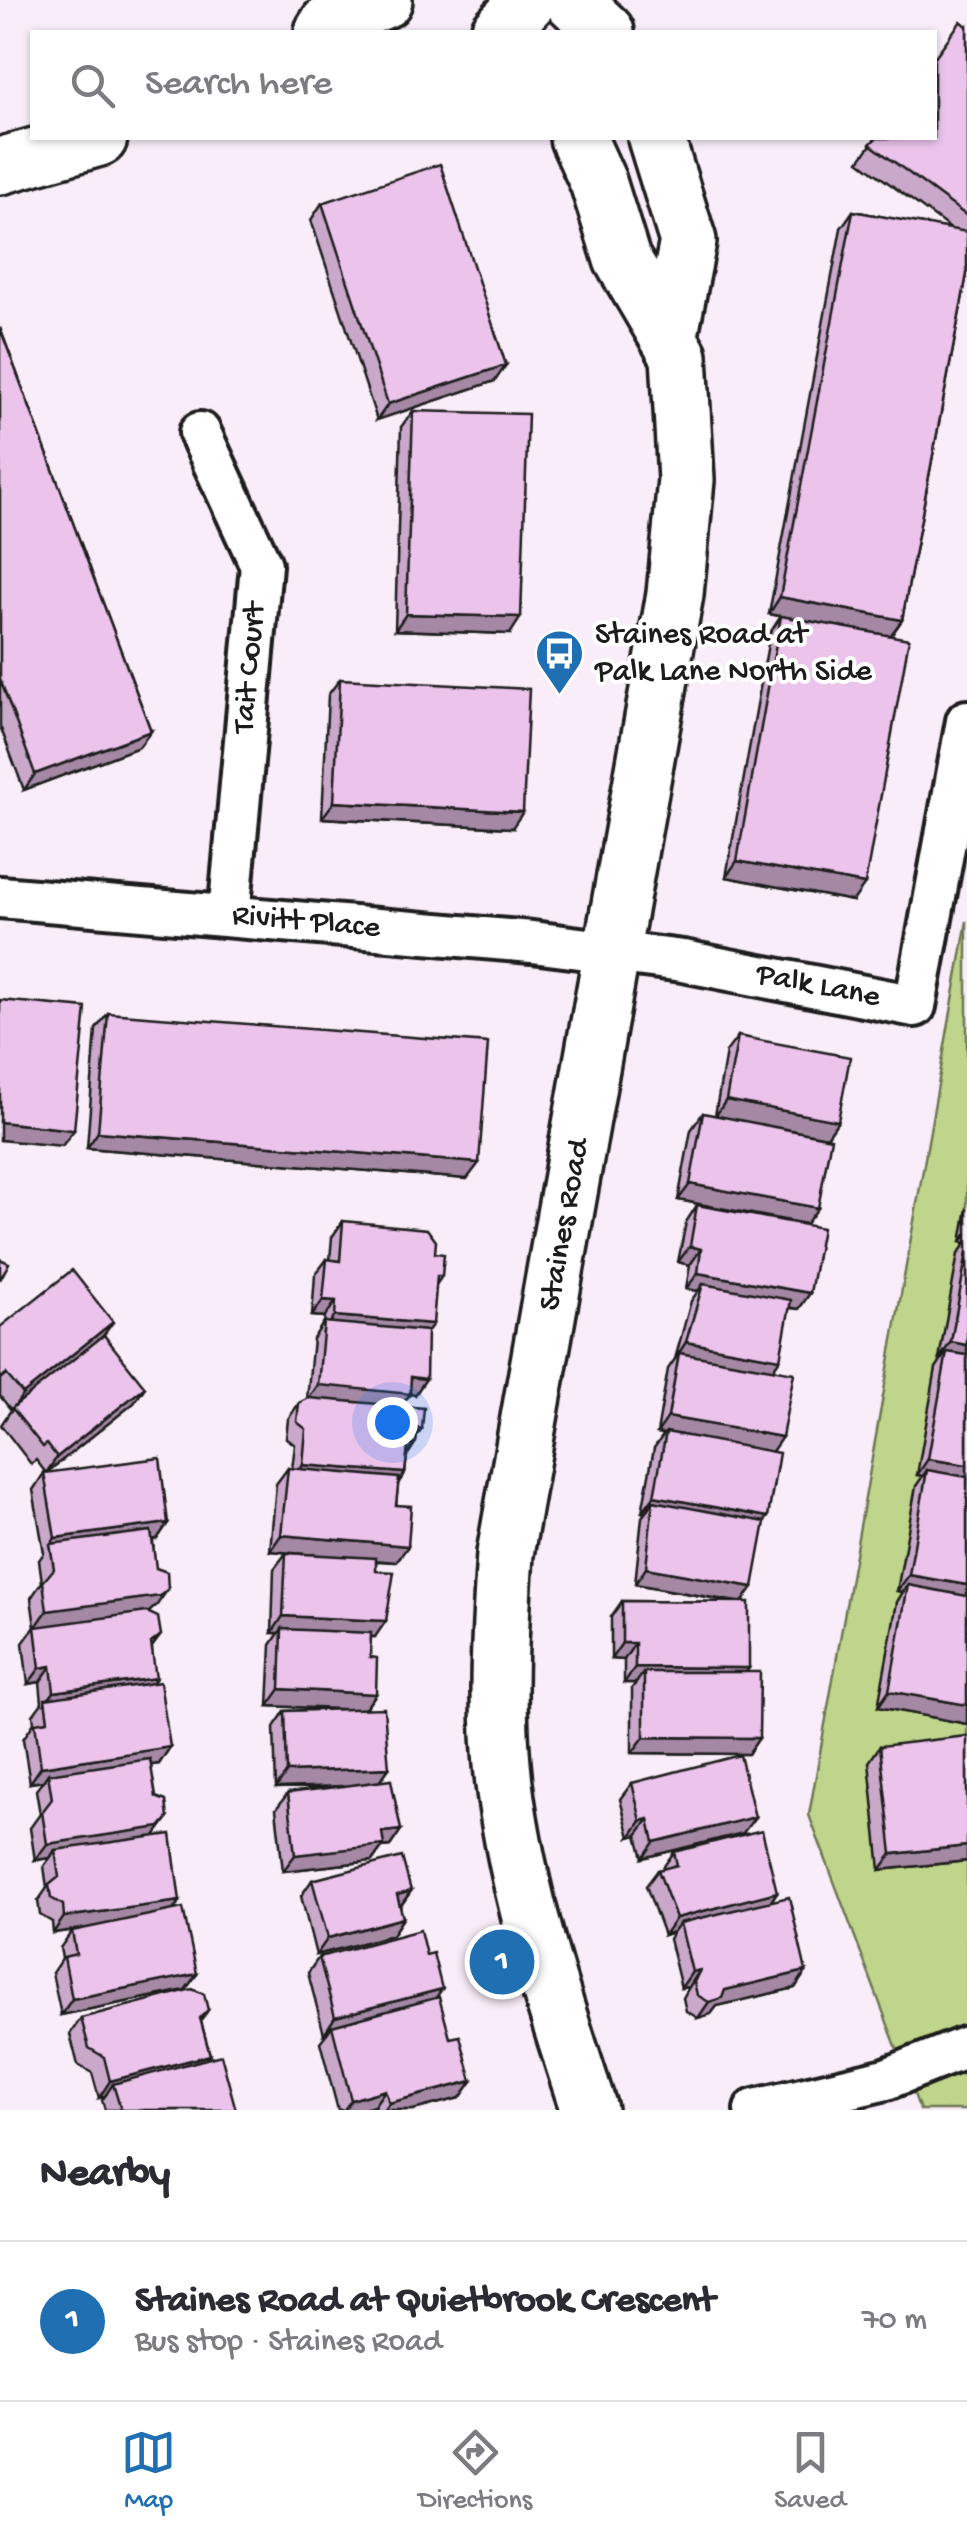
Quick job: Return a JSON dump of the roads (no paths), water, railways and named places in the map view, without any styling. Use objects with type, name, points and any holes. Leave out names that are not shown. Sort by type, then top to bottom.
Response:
[{"type":"street","points":[[324,30],[328,24],[384,0]]},
{"type":"street","points":[[501,30],[529,0]]},
{"type":"street","points":[[552,0],[555,30]]},
{"type":"street","points":[[572,0],[604,30]]},
{"type":"street","points":[[0,166],[92,140]]},
{"type":"street","name":"Staines Road","points":[[579,140],[598,182],[622,259],[670,334],[679,356],[683,404],[682,524],[675,594],[506,1554],[500,1622],[504,1781],[517,1865],[589,2110]]},
{"type":"street","name":"Staines Road","points":[[657,140],[688,240],[670,334]]},
{"type":"street","name":"Tait Court","points":[[200,433],[261,565],[229,916]]},
{"type":"street","name":"Palk Lane","points":[[612,953],[682,961],[916,1006],[967,721]]},
{"type":"street","name":"Rivitt Place","points":[[0,897],[612,953]]},
{"type":"street","points":[[755,2110],[886,2078],[967,2047]]},
{"type":"place","name":"Staines Road at Palk Lane North Side","points":[[560,696]]},
{"type":"place","name":"Staines Road at Quietbrook Crescent","points":[[502,1962]]}]
